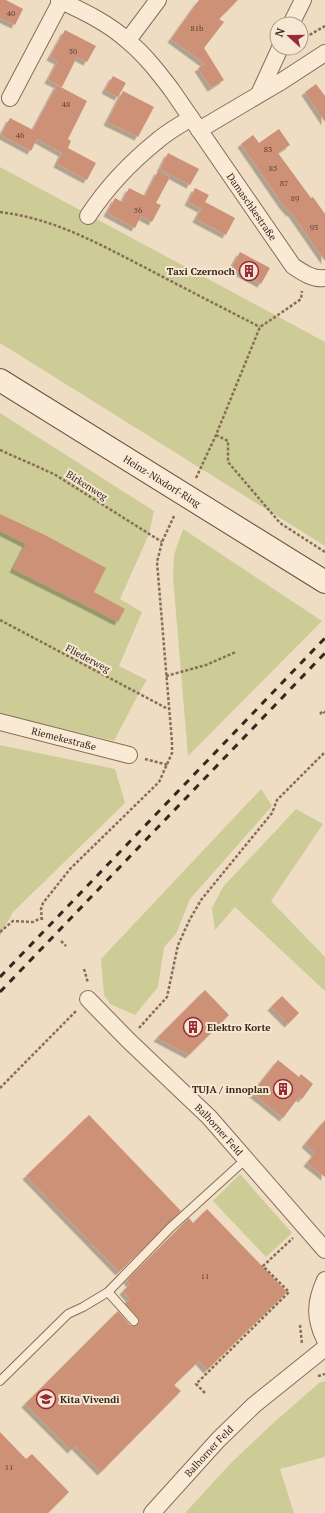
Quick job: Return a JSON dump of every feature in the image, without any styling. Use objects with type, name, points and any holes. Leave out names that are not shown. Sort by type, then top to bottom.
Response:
[{"type":"main road","name":"Heinz-Nixdorf-Ring","points":[[0,380],[325,582]]},
{"type":"street","name":"Damaschkestraße","points":[[10,98],[60,0],[95,18],[128,40],[153,66],[293,266],[306,274],[321,279],[325,278]]},
{"type":"street","points":[[128,40],[158,0]]},
{"type":"street","points":[[295,16],[303,0]]},
{"type":"street","points":[[88,216],[107,190],[127,168],[158,140],[259,94],[325,53]]},
{"type":"street","points":[[259,94],[276,56]]},
{"type":"street","name":"Riemekestraße","points":[[0,722],[129,754]]},
{"type":"street","name":"Balhorner Feld","points":[[88,999],[128,1040],[209,1117],[325,1250]]},
{"type":"street","points":[[325,1280],[319,1294],[316,1312],[320,1330],[325,1340]]},
{"type":"street","name":"Balhorner Feld","points":[[152,1513],[218,1440],[254,1406],[325,1348]]},
{"type":"lane","points":[[0,1381],[68,1314],[108,1292],[170,1228],[246,1159]]},
{"type":"lane","points":[[108,1292],[134,1321]]},
{"type":"path","points":[[309,35],[325,26]]},
{"type":"path","points":[[0,212],[21,215],[44,221],[78,234],[260,327]]},
{"type":"path","points":[[196,478],[216,435],[260,327],[301,299],[306,274]]},
{"type":"path","points":[[216,435],[228,441],[228,462],[280,523],[325,552]]},
{"type":"path","name":"Birkenweg","points":[[0,450],[54,474],[162,542]]},
{"type":"path","points":[[0,932],[13,921],[33,922],[42,919],[41,909],[48,896],[70,869],[159,782],[168,764],[172,753],[157,562],[162,542],[174,516]]},
{"type":"path","name":"Fliederweg","points":[[0,620],[168,709]]},
{"type":"path","points":[[166,676],[206,665],[236,652]]},
{"type":"path","points":[[320,714],[323,711],[325,713]]},
{"type":"path","points":[[128,1040],[167,997],[178,945],[190,919],[202,900],[272,813],[277,800],[325,752]]},
{"type":"path","points":[[129,754],[168,764]]},
{"type":"path","points":[[61,941],[66,946]]},
{"type":"path","points":[[0,1088],[88,999]]},
{"type":"path","points":[[205,1393],[196,1384],[289,1292],[263,1266],[305,1227]]},
{"type":"shaded area","points":[[0,167],[325,342],[325,546],[0,343]]},
{"type":"shaded area","points":[[0,413],[154,511],[149,534],[120,599],[142,612],[119,666],[147,680],[114,741],[0,714]]},
{"type":"shaded area","points":[[183,529],[322,621],[188,756],[173,577],[174,555]]},
{"type":"shaded area","points":[[0,745],[115,769],[125,803],[13,912],[0,936]]},
{"type":"shaded area","points":[[261,789],[272,806],[190,899],[176,934],[164,947],[158,987],[135,1015],[110,1004],[104,995],[101,959]]},
{"type":"shaded area","points":[[296,809],[323,824],[271,901],[325,957],[325,991],[235,907],[215,930],[212,908],[223,887]]},
{"type":"shaded area","points":[[240,1174],[292,1233],[266,1257],[213,1201]]},
{"type":"shaded area","points":[[325,1381],[325,1457],[280,1469],[294,1513],[185,1513],[231,1463],[271,1425],[319,1383]]},
{"type":"building","points":[[0,0],[6,0],[23,9],[15,25],[0,18]]},
{"type":"building","points":[[199,0],[238,0],[219,19],[224,22],[204,48],[224,80],[211,88],[198,68],[205,64],[171,39]]},
{"type":"building","points":[[65,30],[96,46],[87,62],[77,57],[62,87],[48,80],[58,61],[50,57]]},
{"type":"building","points":[[113,76],[126,83],[118,97],[105,90]]},
{"type":"building","points":[[316,84],[325,96],[325,122],[305,92]]},
{"type":"building","points":[[57,85],[87,101],[68,139],[71,141],[68,148],[96,163],[87,180],[57,164],[62,153],[37,139],[31,151],[1,135],[10,118],[33,130]]},
{"type":"building","points":[[123,91],[154,107],[138,137],[107,122]]},
{"type":"building","points":[[279,129],[290,145],[278,153],[311,198],[313,197],[325,214],[325,261],[291,212],[290,213],[283,205],[241,144],[253,135],[259,143]]},
{"type":"building","points":[[168,153],[199,169],[190,185],[160,169]]},
{"type":"building","points":[[158,171],[170,177],[156,203],[161,205],[152,222],[141,216],[135,228],[107,213],[115,198],[122,202],[129,188],[145,196]]},
{"type":"building","points":[[195,188],[209,195],[205,202],[235,218],[226,235],[196,219],[204,204],[201,209],[188,202]]},
{"type":"building","name":"Taxi Czernoch","points":[[240,252],[270,268],[261,284],[231,268]]},
{"type":"building","points":[[0,514],[45,535],[106,568],[94,592],[125,609],[118,622],[13,569],[26,544],[0,531]]},
{"type":"building","name":"Elektro Korte","points":[[205,990],[229,1015],[189,1055],[157,1038]]},
{"type":"building","points":[[282,996],[299,1013],[288,1024],[271,1007]]},
{"type":"building","name":"TUJA / innoplan","points":[[278,1060],[299,1077],[301,1074],[313,1084],[302,1099],[299,1097],[283,1118],[252,1093]]},
{"type":"building","points":[[89,1115],[181,1211],[119,1272],[26,1176]]},
{"type":"building","points":[[325,1120],[325,1177],[307,1163],[315,1153],[305,1144]]},
{"type":"building","points":[[207,1209],[287,1292],[207,1370],[199,1361],[174,1385],[181,1391],[101,1472],[75,1446],[71,1450],[25,1404],[118,1311],[130,1325],[138,1325],[138,1318],[125,1303],[130,1299],[123,1291],[130,1284],[127,1280],[189,1218],[193,1223]]},
{"type":"building","points":[[0,1432],[26,1459],[32,1454],[69,1492],[48,1513],[0,1513]]},
{"type":"railway","points":[[0,977],[325,638]]},
{"type":"railway","points":[[0,992],[325,653]]},
{"type":"place","name":"Taxi Czernoch","points":[[249,271]]},
{"type":"place","name":"Elektro Korte","points":[[193,1027]]},
{"type":"place","name":"TUJA / innoplan","points":[[283,1089]]},
{"type":"place","name":"Kita Vivendi","points":[[46,1399]]}]
